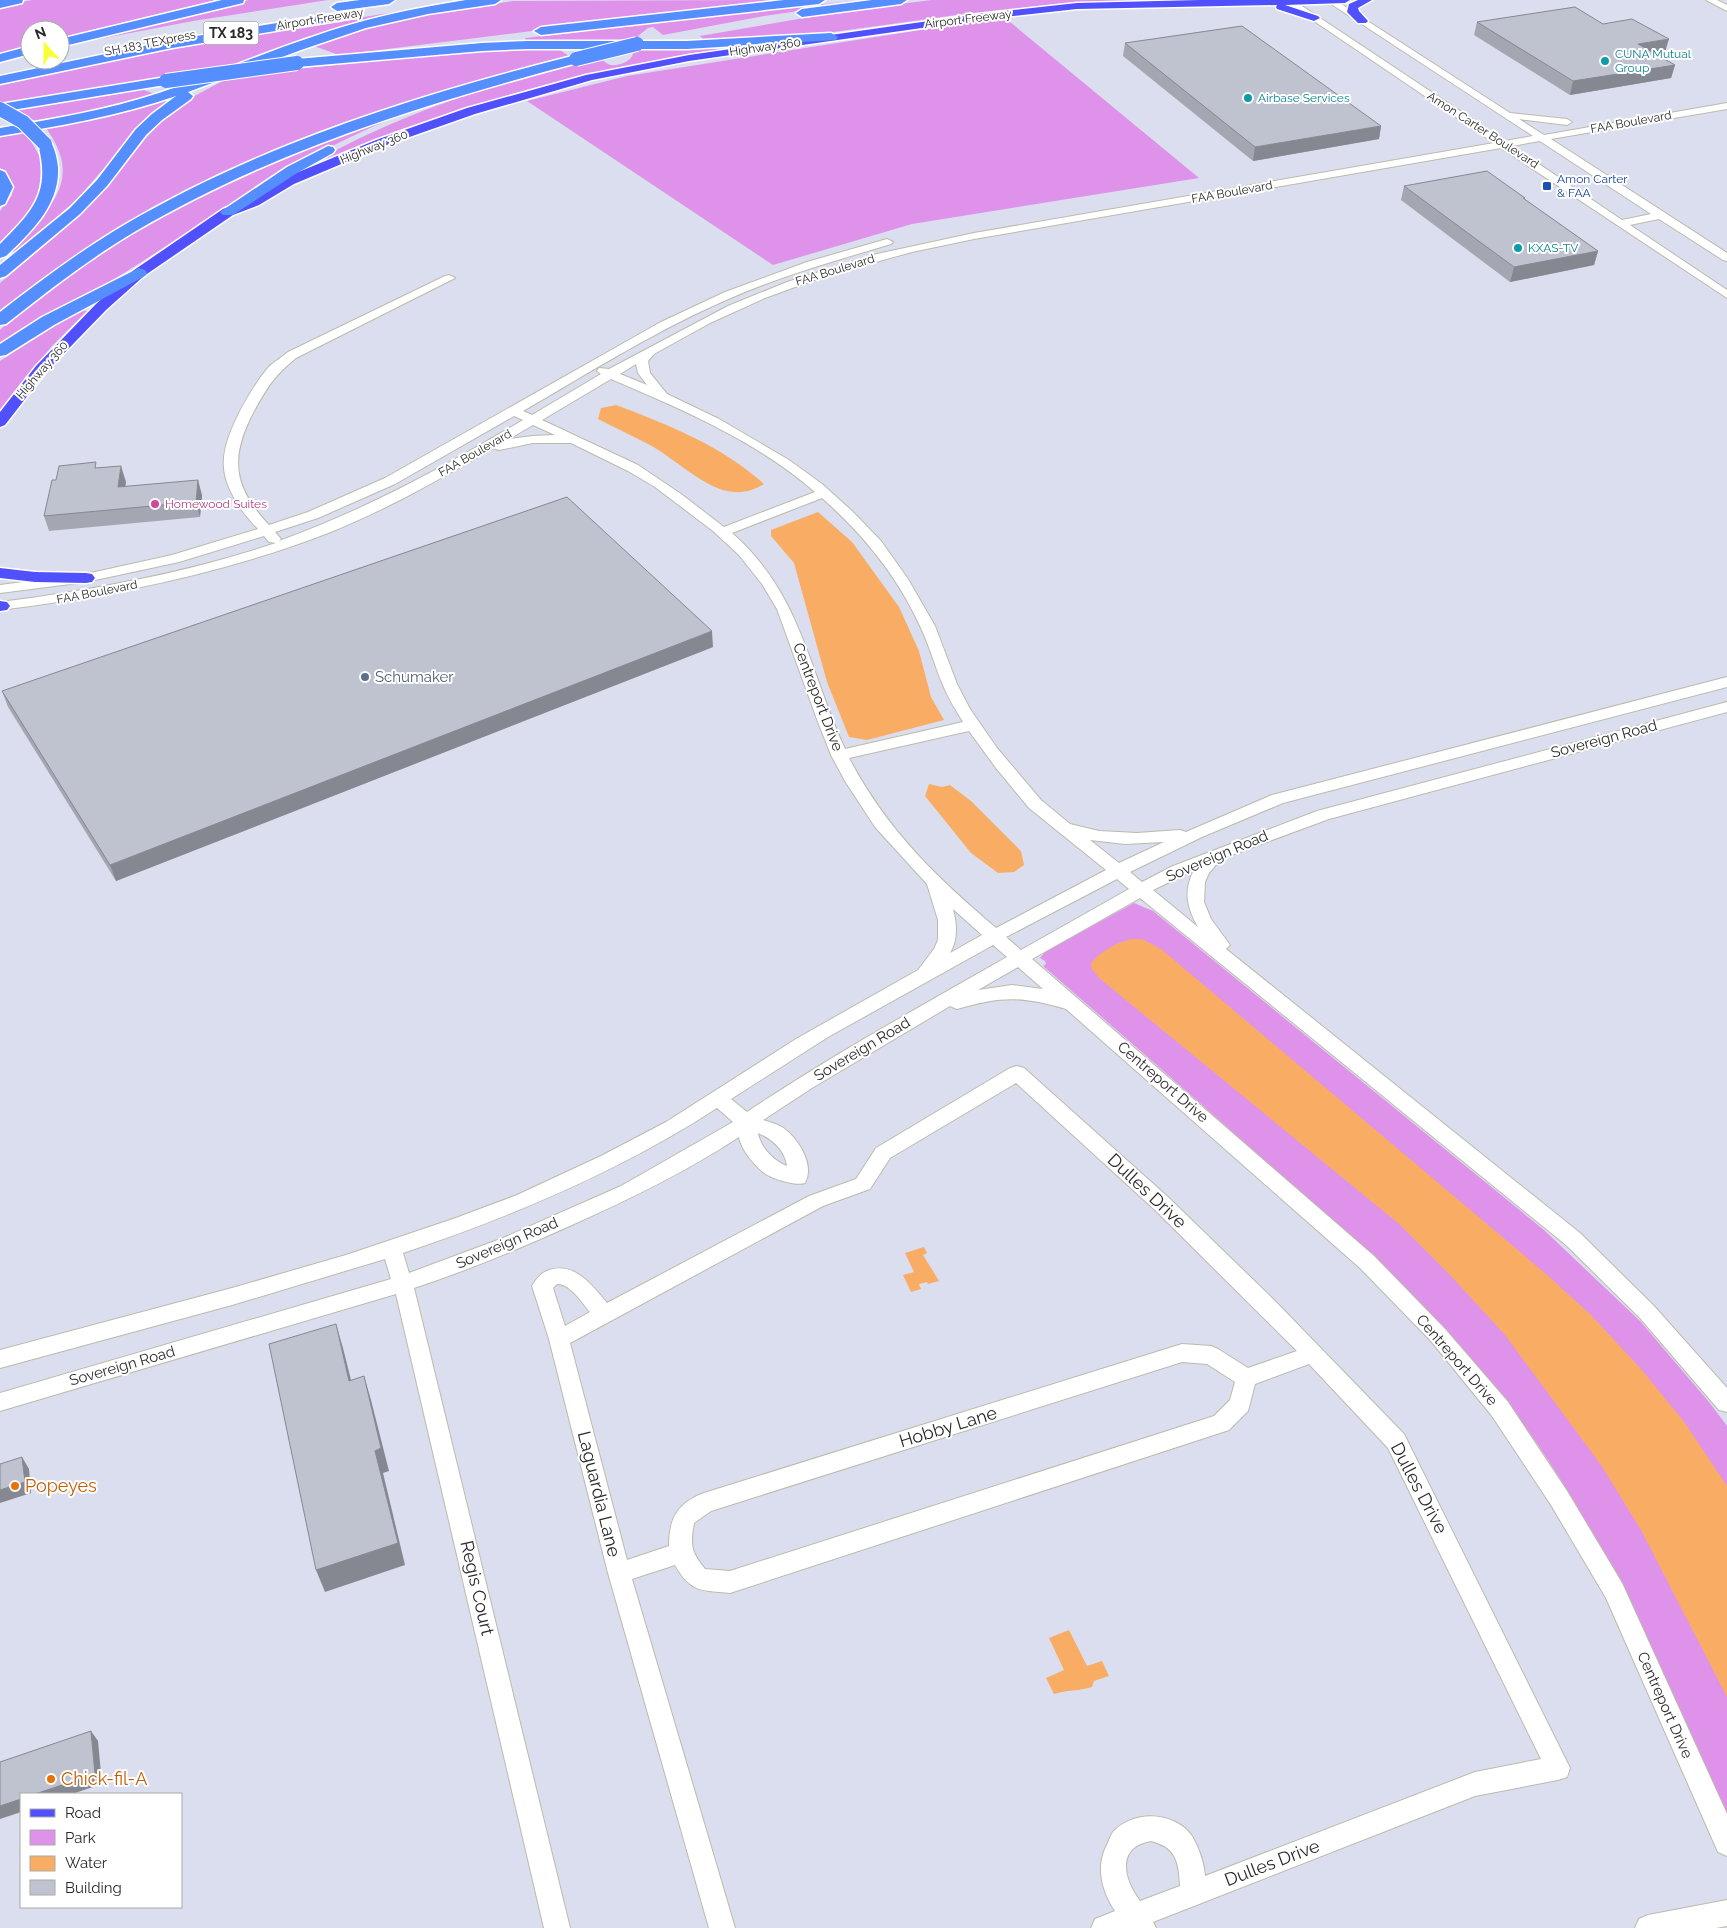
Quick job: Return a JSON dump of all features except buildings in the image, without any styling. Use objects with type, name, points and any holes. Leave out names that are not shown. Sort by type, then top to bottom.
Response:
[{"type":"highway","points":[[0,4],[17,0]]},
{"type":"highway","points":[[70,41],[238,0]]},
{"type":"highway","name":"Airport Freeway","points":[[320,5],[358,0]]},
{"type":"highway","name":"SH 183 TEXpress","points":[[70,53],[214,26],[389,0]]},
{"type":"highway","name":"SH 183 TEXpress","points":[[0,74],[219,30],[420,0]]},
{"type":"highway","name":"Airport Freeway","points":[[0,80],[106,57],[237,32],[367,12],[464,0]]},
{"type":"highway","points":[[0,132],[113,110],[218,77],[300,45],[363,25],[415,12],[495,0]]},
{"type":"highway","points":[[0,108],[166,81],[325,60],[636,19],[819,0]]},
{"type":"highway","points":[[761,20],[901,0]]},
{"type":"highway","points":[[70,49],[174,29]]},
{"type":"highway","points":[[0,320],[65,270],[111,239],[152,215],[234,174],[318,139],[386,114],[500,78],[626,50],[637,44],[697,31]]},
{"type":"highway","points":[[325,60],[482,46],[688,45],[832,37]]},
{"type":"highway","points":[[0,58],[20,53]]},
{"type":"highway","points":[[0,64],[20,59]]},
{"type":"highway","points":[[228,212],[292,170],[349,140],[449,100],[577,60]]},
{"type":"highway","points":[[0,68],[20,64]]},
{"type":"highway","points":[[0,274],[90,196],[141,132],[157,117],[189,93],[218,77]]},
{"type":"highway","points":[[0,108],[23,122],[45,144],[52,160],[52,183],[41,207],[0,253]]},
{"type":"highway","points":[[0,175],[5,187],[0,201]]},
{"type":"highway","points":[[0,351],[48,321],[140,273]]},
{"type":"main road","name":"Airport Freeway","points":[[832,37],[978,17],[1077,6],[1344,0]]},
{"type":"main road","points":[[1362,20],[1353,12],[1353,6],[1367,0]]},
{"type":"main road","points":[[1236,2],[1279,6],[1314,18]]},
{"type":"main road","name":"Highway 360","points":[[0,422],[41,369],[71,336],[140,273],[228,212],[254,202],[289,181],[426,126],[471,111],[590,78],[690,58],[832,37]]},
{"type":"main road","points":[[0,573],[35,577],[86,578]]},
{"type":"street","name":"Amon Carter Boulevard","points":[[1288,0],[1727,295]]},
{"type":"street","name":"Amon Carter Boulevard","points":[[1329,0],[1727,258]]},
{"type":"street","points":[[1710,0],[1727,8]]},
{"type":"street","points":[[1395,72],[1432,66]]},
{"type":"street","name":"FAA Boulevard","points":[[1675,104],[1727,96]]},
{"type":"street","name":"FAA Boulevard","points":[[0,606],[54,600],[107,591],[206,568],[279,545],[364,512],[439,475],[610,374],[732,308],[826,272],[920,246],[1727,106]]},
{"type":"street","name":"FAA Boulevard","points":[[974,224],[1572,122],[1527,118],[1502,111]]},
{"type":"street","points":[[1568,155],[1568,141],[1572,135],[1583,131]]},
{"type":"street","points":[[1206,185],[1216,194]]},
{"type":"street","points":[[1622,224],[1661,216]]},
{"type":"street","name":"FAA Boulevard","points":[[0,589],[86,578],[174,559],[313,516],[381,485],[663,326],[726,296],[811,264],[896,240]]},
{"type":"street","points":[[811,264],[826,272]]},
{"type":"street","points":[[279,545],[248,511],[233,479],[230,459],[237,431],[272,370],[292,355],[449,278]]},
{"type":"street","points":[[650,352],[642,361],[644,373],[662,397]]},
{"type":"street","points":[[590,366],[662,397],[742,435],[778,457],[824,493],[876,544],[908,590],[925,619],[954,693],[972,725],[987,748],[1035,804],[1573,1239],[1647,1312],[1727,1403]]},
{"type":"street","name":"Centreport Drive","points":[[514,410],[634,469],[670,491],[744,552],[763,576],[787,616],[818,706],[839,755],[856,787],[884,829],[930,879],[1367,1262],[1438,1335],[1500,1409],[1559,1498],[1614,1590],[1727,1843]]},
{"type":"street","points":[[474,454],[526,440],[558,439],[581,442]]},
{"type":"street","points":[[722,532],[824,493]]},
{"type":"street","name":"Sovereign Road","points":[[0,1360],[335,1268],[463,1224],[546,1191],[632,1150],[719,1099],[802,1044],[995,936],[1194,834],[1278,799],[1727,682]]},
{"type":"street","name":"Sovereign Road","points":[[0,1402],[444,1270],[510,1244],[628,1192],[746,1122],[805,1083],[896,1028],[1140,890],[1179,870],[1323,815],[1727,707]]},
{"type":"street","points":[[839,755],[972,725]]},
{"type":"street","points":[[1060,825],[1093,836],[1114,840],[1194,834]]},
{"type":"street","points":[[1217,855],[1201,872],[1196,886],[1195,899],[1200,920],[1240,969]]},
{"type":"street","points":[[914,981],[935,962],[945,946],[949,928],[941,900],[930,879]]},
{"type":"street","points":[[896,1028],[977,994],[1001,991],[1051,996],[1077,1007]]},
{"type":"street","name":"Dulles Drive","points":[[604,1315],[816,1200],[863,1184],[883,1154],[1018,1072],[1162,1204],[1268,1307],[1396,1441],[1474,1594],[1558,1768],[1475,1784],[1161,1906],[1140,1922]]},
{"type":"street","points":[[719,1099],[746,1122]]},
{"type":"street","name":"Regis Court","points":[[392,1249],[404,1283],[557,1928]]},
{"type":"street","name":"Laguardia Lane","points":[[604,1315],[570,1277],[559,1274],[548,1277],[542,1286],[559,1339],[619,1574],[722,1928]]},
{"type":"street","points":[[559,1339],[604,1315]]},
{"type":"street","name":"Hobby Lane","points":[[681,1553],[679,1546],[684,1518],[704,1503],[1172,1356],[1182,1353],[1212,1355],[1246,1378]]},
{"type":"street","points":[[619,1574],[681,1553],[683,1560],[699,1579],[730,1582],[1221,1422],[1240,1404],[1246,1378],[1313,1354]]},
{"type":"street","points":[[1140,1922],[1124,1903],[1116,1886],[1112,1865],[1116,1846],[1128,1835],[1140,1830],[1156,1827],[1171,1833],[1183,1844],[1191,1858],[1195,1876],[1193,1894]]},
{"type":"street","points":[[1648,1928],[1727,1913]]},
{"type":"street","points":[[1104,1928],[1140,1922]]},
{"type":"green space","points":[[32,0],[216,0],[70,36],[70,20],[20,20],[20,49],[0,54],[0,6]]},
{"type":"green space","points":[[249,0],[328,0],[193,21],[73,44]]},
{"type":"green space","points":[[798,0],[339,55],[314,46],[257,66],[343,34],[408,17],[513,1]]},
{"type":"green space","points":[[932,0],[1169,0],[1041,7],[957,15],[819,34],[704,40],[700,36],[844,11]]},
{"type":"green space","points":[[852,1],[862,2],[764,16],[663,35],[653,27],[648,28],[638,36],[640,39],[627,42],[527,42],[525,38],[722,15]]},
{"type":"green space","points":[[409,10],[315,35],[233,68],[91,89],[7,104],[0,101],[0,85],[102,63],[306,26]]},
{"type":"green space","points":[[1004,17],[1199,178],[912,224],[773,265],[527,101],[627,76]]},
{"type":"green space","points":[[557,48],[569,56],[431,95],[364,118],[119,228],[44,277],[0,313],[0,283],[57,235],[101,193],[146,138],[167,116],[187,100],[232,76],[436,54]]},
{"type":"green space","points":[[642,48],[723,49],[561,82],[455,111],[403,129],[301,172],[297,172],[368,134],[444,103],[522,78],[600,58],[610,65],[621,64],[630,59],[633,54],[632,52]]},
{"type":"green space","points":[[139,88],[157,95],[40,124],[16,109]]},
{"type":"green space","points":[[174,97],[146,120],[79,197],[19,252],[10,252],[18,247],[51,205],[58,192],[62,178],[62,163],[57,147],[46,128],[113,114]]},
{"type":"green space","points":[[388,117],[393,118],[327,149],[265,184],[108,283],[0,347],[0,330],[42,293],[134,231],[183,204],[233,180]]},
{"type":"green space","points":[[25,132],[42,161],[44,169],[43,180],[36,201],[30,211],[0,244],[0,211],[12,195],[13,186],[7,174],[0,169],[0,136]]},
{"type":"green space","points":[[80,310],[87,311],[52,346],[0,410],[0,361]]},
{"type":"green space","points":[[1134,903],[1153,911],[1544,1230],[1640,1321],[1727,1426],[1727,1816],[1663,1673],[1617,1579],[1566,1489],[1510,1406],[1414,1298],[1345,1232],[1043,966],[1046,964],[1045,961],[1040,958],[1045,952]]},
{"type":"water","points":[[616,405],[656,420],[713,448],[731,458],[764,484],[751,490],[737,492],[727,491],[708,484],[659,450],[598,419],[601,408]]},
{"type":"water","points":[[818,512],[852,542],[899,607],[919,651],[931,697],[944,720],[867,740],[849,737],[827,682],[794,563],[771,536],[771,530]]},
{"type":"water","points":[[929,784],[942,787],[950,785],[971,801],[1021,851],[1024,865],[1014,872],[998,873],[971,853],[925,796]]},
{"type":"water","points":[[1132,939],[1142,939],[1161,949],[1546,1274],[1592,1316],[1641,1369],[1685,1423],[1727,1486],[1727,1697],[1641,1530],[1601,1465],[1505,1335],[1450,1275],[1399,1224],[1099,978],[1092,969],[1091,963],[1110,948]]},
{"type":"water","points":[[924,1247],[927,1253],[923,1255],[939,1281],[919,1284],[921,1289],[911,1292],[903,1275],[914,1272],[905,1253]]},
{"type":"water","points":[[1069,1630],[1087,1666],[1102,1661],[1109,1676],[1094,1681],[1092,1687],[1054,1694],[1046,1678],[1064,1670],[1049,1638]]},
{"type":"place","name":"CUNA Mutual Group","points":[[1605,61]]},
{"type":"place","name":"Airbase Services","points":[[1248,98]]},
{"type":"place","name":"Amon Carter & FAA","points":[[1547,186]]},
{"type":"place","name":"KXAS-TV","points":[[1518,248]]},
{"type":"place","name":"Homewood Suites","points":[[155,504]]},
{"type":"place","name":"Schumaker","points":[[365,677]]},
{"type":"place","name":"Popeyes","points":[[15,1486]]},
{"type":"place","name":"Chick-fil-A","points":[[51,1779]]}]
